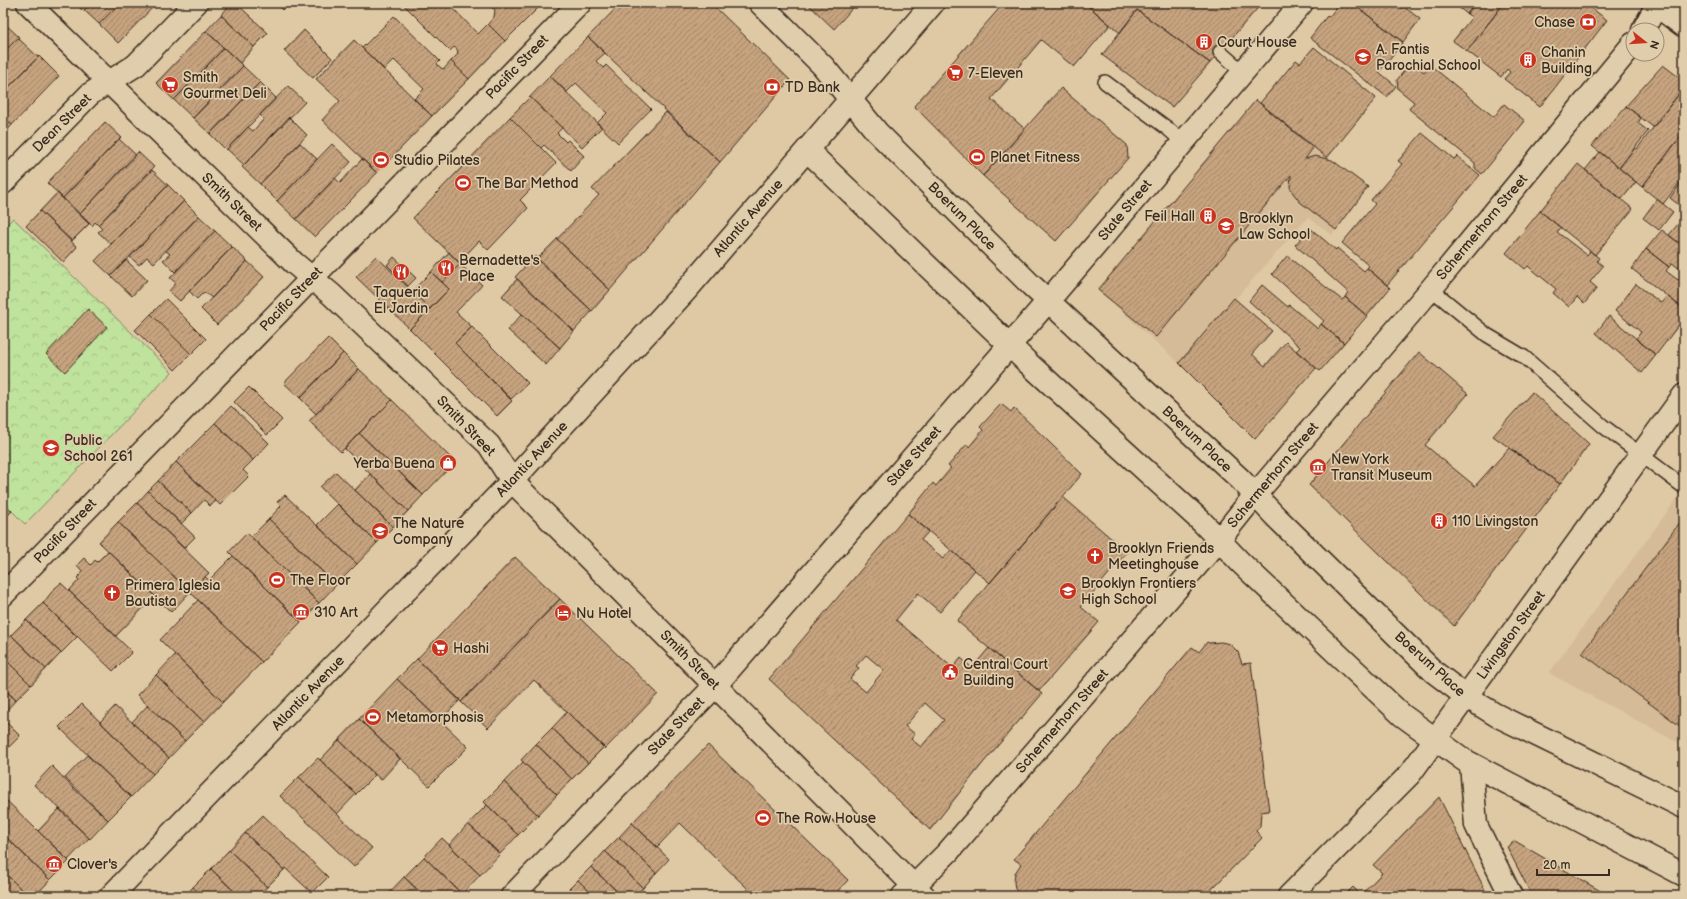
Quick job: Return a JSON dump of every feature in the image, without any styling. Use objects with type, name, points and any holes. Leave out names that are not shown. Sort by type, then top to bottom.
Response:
[{"type":"street","name":"Smith Street","points":[[28,3],[288,257],[332,296],[489,445],[512,481],[715,686],[914,893]]},
{"type":"street","name":"Dean Street","points":[[3,183],[90,94],[136,65],[196,3]]},
{"type":"street","name":"Pacific Street","points":[[3,595],[580,3]]},
{"type":"street","name":"Boerum Place","points":[[760,3],[823,66],[877,132],[1048,302],[1255,495],[1434,672],[1466,697],[1496,715],[1684,807]]},
{"type":"street","name":"Atlantic Avenue","points":[[111,896],[512,481],[688,287],[933,3]]},
{"type":"street","name":"State Street","points":[[512,896],[715,686],[1048,302],[1302,3]]},
{"type":"street","points":[[1648,22],[1656,4],[1684,26]]},
{"type":"street","name":"Schermerhorn Street","points":[[914,893],[1219,540],[1255,495],[1431,289],[1625,54]]},
{"type":"street","points":[[807,150],[1010,345],[1202,522],[1241,563],[1396,710],[1435,740],[1471,764],[1684,875]]},
{"type":"street","name":"Livingston Street","points":[[1289,896],[1410,774],[1684,395]]},
{"type":"street","points":[[1471,764],[1476,825],[1511,896]]},
{"type":"lane","points":[[1220,52],[1243,72]]},
{"type":"lane","points":[[1105,82],[1184,142]]},
{"type":"lane","points":[[1431,289],[1487,335],[1524,357],[1603,426],[1684,487]]},
{"type":"shaded area","name":"Brooklyn Law School","points":[[1256,100],[1327,158],[1332,160],[1368,187],[1332,235],[1308,217],[1179,363],[1098,290]]},
{"type":"shaded area","points":[[1684,489],[1684,746],[1549,673]]},
{"type":"green space","name":"Public School 261","points":[[13,218],[172,372],[25,524],[3,502],[3,229]]},
{"type":"building","points":[[75,3],[91,3],[83,11]]},
{"type":"building","points":[[91,3],[120,3],[99,24],[84,10]]},
{"type":"building","points":[[120,3],[157,3],[118,43],[99,24]]},
{"type":"building","points":[[232,3],[236,3],[268,33],[254,47],[221,15]]},
{"type":"building","points":[[276,3],[289,3],[283,10]]},
{"type":"building","points":[[406,3],[448,3],[478,34],[488,24],[505,41],[469,79],[451,61],[458,54],[457,49],[454,47],[450,51],[404,5]]},
{"type":"building","points":[[487,3],[543,3],[505,41],[488,24],[494,17],[495,10]]},
{"type":"building","points":[[621,3],[711,3],[790,80],[720,162],[588,37]]},
{"type":"building","points":[[807,3],[857,3],[834,29]]},
{"type":"building","points":[[1004,3],[1085,3],[1110,25],[1074,67],[1041,40],[991,99],[1025,129],[983,176],[914,106]]},
{"type":"building","name":"Court House","points":[[1085,3],[1262,3],[1210,63],[1137,10],[1120,33]]},
{"type":"building","name":"A. Fantis Parochial School","points":[[1340,3],[1352,3],[1403,42],[1379,72],[1396,86],[1387,97],[1310,38],[1327,16],[1329,17]]},
{"type":"building","points":[[1352,3],[1399,3],[1396,7],[1400,10],[1403,6],[1420,19],[1403,42]]},
{"type":"building","points":[[1453,3],[1475,3],[1467,14]]},
{"type":"building","points":[[1475,3],[1504,3],[1467,51],[1453,41],[1472,17],[1467,14]]},
{"type":"building","name":"Chanin Building","points":[[1504,3],[1585,3],[1607,20],[1540,107],[1504,79],[1510,72],[1507,69],[1501,77],[1467,51]]},
{"type":"building","points":[[1137,10],[1210,63],[1172,107],[1102,55]]},
{"type":"building","points":[[221,15],[254,47],[240,63],[206,31]]},
{"type":"building","points":[[394,16],[440,61],[437,64],[441,68],[444,69],[451,61],[469,79],[432,116],[414,99],[424,89],[394,60],[384,70],[362,48]]},
{"type":"building","points":[[3,22],[19,37],[3,53]]},
{"type":"building","points":[[304,30],[332,58],[313,78],[284,51]]},
{"type":"building","points":[[206,31],[224,48],[174,100],[156,83]]},
{"type":"building","points":[[588,37],[605,53],[596,61],[603,68],[606,65],[651,109],[618,143],[597,123],[607,113],[576,83],[567,92],[550,76]]},
{"type":"building","points":[[18,38],[38,57],[3,93],[3,53]]},
{"type":"building","points":[[354,40],[432,116],[377,173],[322,120],[340,101],[316,79]]},
{"type":"building","points":[[1314,47],[1376,98],[1327,158],[1260,103],[1296,60],[1300,63]]},
{"type":"building","points":[[224,48],[243,66],[193,118],[174,100]]},
{"type":"building","points":[[39,56],[59,76],[12,125],[3,116],[3,93]]},
{"type":"building","points":[[1430,65],[1494,117],[1504,104],[1525,121],[1482,174],[1475,168],[1475,163],[1409,109],[1414,102],[1398,89],[1397,80],[1407,67],[1417,66],[1424,72]]},
{"type":"building","points":[[1663,65],[1684,81],[1684,87],[1653,127],[1626,106]]},
{"type":"building","points":[[243,66],[260,82],[210,134],[193,118]]},
{"type":"building","points":[[550,76],[602,127],[582,147],[530,97]]},
{"type":"building","points":[[260,82],[276,98],[226,150],[210,134]]},
{"type":"building","points":[[288,86],[305,102],[244,165],[227,149],[248,127],[253,131],[264,119],[260,115]]},
{"type":"building","points":[[1684,87],[1684,132],[1642,187],[1619,168],[1635,148],[1637,149]]},
{"type":"building","points":[[1061,88],[1127,145],[1128,158],[1056,241],[983,176]]},
{"type":"building","points":[[530,97],[562,128],[557,133],[566,142],[568,140],[584,156],[571,171],[544,145],[541,148],[510,117]]},
{"type":"building","name":"Brooklyn Law School","points":[[1256,100],[1313,148],[1305,159],[1315,156],[1332,160],[1368,187],[1336,230],[1300,202],[1290,187],[1291,175],[1156,337],[1098,290]]},
{"type":"building","points":[[1626,106],[1641,118],[1638,123],[1648,131],[1619,168],[1592,146]]},
{"type":"building","points":[[666,112],[720,162],[610,290],[557,239],[599,195],[592,189]]},
{"type":"building","points":[[3,116],[12,125],[3,135]]},
{"type":"building","points":[[289,117],[307,135],[260,184],[242,167]]},
{"type":"building","points":[[510,117],[556,163],[520,200],[528,208],[488,250],[479,241],[459,262],[413,218]]},
{"type":"building","points":[[105,122],[121,137],[63,198],[47,183]]},
{"type":"building","points":[[1684,132],[1684,177],[1663,204],[1642,187]]},
{"type":"building","points":[[1422,133],[1454,159],[1457,156],[1480,175],[1387,285],[1367,268],[1369,266],[1342,243],[1375,204],[1371,200],[1402,164],[1398,161]]},
{"type":"building","points":[[119,139],[136,155],[80,214],[63,198]]},
{"type":"building","points":[[300,143],[317,159],[277,201],[260,184]]},
{"type":"building","points":[[332,144],[351,162],[296,219],[277,201]]},
{"type":"building","points":[[138,152],[154,167],[98,225],[95,222],[92,226],[80,214]]},
{"type":"building","points":[[1600,152],[1636,182],[1622,199],[1585,170]]},
{"type":"building","points":[[362,159],[377,173],[315,237],[296,219],[335,178],[340,183]]},
{"type":"building","points":[[1578,164],[1633,209],[1595,255],[1540,211]]},
{"type":"building","points":[[152,170],[168,185],[111,244],[98,232],[102,229],[98,225]]},
{"type":"building","points":[[1684,179],[1684,209],[1670,198]]},
{"type":"building","points":[[168,185],[184,201],[111,276],[95,261]]},
{"type":"building","points":[[57,193],[89,224],[72,241],[40,211]]},
{"type":"building","points":[[1657,199],[1673,212],[1659,230],[1643,218]]},
{"type":"building","points":[[184,201],[199,216],[154,263],[147,257],[139,265],[130,257]]},
{"type":"building","points":[[40,211],[77,247],[63,262],[26,226]]},
{"type":"building","points":[[1540,211],[1561,228],[1557,232],[1587,255],[1590,251],[1599,258],[1597,261],[1603,266],[1590,282],[1597,288],[1584,304],[1577,297],[1569,307],[1553,293],[1556,289],[1528,266],[1525,269],[1506,253]]},
{"type":"building","points":[[199,216],[215,231],[175,272],[163,260],[170,254],[166,251]]},
{"type":"building","points":[[1684,217],[1684,247],[1669,235]]},
{"type":"building","points":[[1310,228],[1364,271],[1367,268],[1390,288],[1367,316],[1345,297],[1348,292],[1295,245]]},
{"type":"building","points":[[1662,230],[1684,247],[1684,272],[1672,263],[1669,267],[1646,249]]},
{"type":"building","points":[[215,231],[232,247],[180,301],[169,291],[176,283],[170,278]]},
{"type":"building","points":[[557,239],[610,290],[592,311],[537,259]]},
{"type":"building","points":[[232,247],[247,261],[212,298],[204,292],[197,299],[189,291]]},
{"type":"building","points":[[1646,249],[1669,267],[1666,271],[1678,280],[1682,276],[1684,278],[1684,309],[1632,269]]},
{"type":"building","name":"Bernadette's Place","points":[[449,252],[460,264],[442,282],[431,272]]},
{"type":"building","points":[[376,256],[430,309],[410,329],[356,277]]},
{"type":"building","points":[[535,256],[592,311],[574,331],[515,277]]},
{"type":"building","points":[[1287,256],[1342,300],[1345,297],[1367,316],[1344,343],[1321,324],[1324,321],[1272,274]]},
{"type":"building","name":"Taqueria El Jardin","points":[[394,257],[416,278],[408,286],[387,265]]},
{"type":"building","points":[[126,260],[147,280],[132,296],[111,276]]},
{"type":"building","points":[[247,261],[264,277],[217,325],[201,309]]},
{"type":"building","points":[[460,264],[482,285],[456,312],[472,327],[455,343],[512,401],[497,416],[410,329],[449,289],[442,282]]},
{"type":"building","points":[[431,272],[449,289],[430,309],[412,291]]},
{"type":"building","points":[[517,279],[574,331],[560,348],[502,296]]},
{"type":"building","points":[[1636,284],[1661,303],[1667,296],[1684,309],[1684,318],[1656,355],[1636,339],[1641,332],[1615,311]]},
{"type":"building","points":[[1262,285],[1288,307],[1289,305],[1318,329],[1321,324],[1344,343],[1320,371],[1296,351],[1300,347],[1249,301]]},
{"type":"building","points":[[1234,298],[1272,331],[1252,354],[1265,366],[1286,342],[1316,368],[1255,439],[1179,363]]},
{"type":"building","points":[[166,299],[206,339],[191,354],[151,314]]},
{"type":"building","points":[[88,309],[107,327],[65,372],[46,354]]},
{"type":"building","points":[[151,314],[191,354],[175,370],[135,330]]},
{"type":"building","points":[[522,314],[560,348],[546,365],[508,330]]},
{"type":"building","points":[[1609,316],[1656,355],[1642,373],[1596,333]]},
{"type":"building","points":[[472,327],[528,383],[511,399],[455,343]]},
{"type":"building","points":[[328,338],[343,353],[300,398],[284,383]]},
{"type":"building","name":"110 Livingston","points":[[1419,352],[1468,394],[1425,445],[1475,486],[1509,448],[1560,484],[1454,626],[1309,485]]},
{"type":"building","points":[[343,353],[359,369],[316,414],[300,398]]},
{"type":"building","points":[[359,369],[392,400],[341,452],[309,421]]},
{"type":"building","points":[[249,387],[282,420],[267,435],[234,402]]},
{"type":"building","points":[[1532,392],[1589,444],[1560,484],[1493,436]]},
{"type":"building","points":[[392,400],[455,462],[423,495],[359,433]]},
{"type":"building","points":[[1001,404],[1011,412],[1014,408],[1082,474],[990,583],[908,514],[933,483],[936,486],[951,468],[948,466],[967,444],[969,447],[983,430],[980,427]]},
{"type":"building","points":[[231,406],[269,443],[253,460],[215,423]]},
{"type":"building","points":[[215,423],[253,460],[243,470],[249,476],[220,505],[176,462]]},
{"type":"building","points":[[359,433],[423,495],[408,511],[345,449]]},
{"type":"building","points":[[176,462],[216,501],[210,506],[204,500],[192,513],[158,481]]},
{"type":"building","points":[[336,472],[393,527],[377,543],[320,487]]},
{"type":"building","points":[[370,474],[408,511],[393,527],[355,490]]},
{"type":"building","points":[[158,481],[192,513],[181,524],[148,491]]},
{"type":"building","points":[[148,491],[195,537],[184,548],[137,503]]},
{"type":"building","points":[[285,495],[357,564],[336,585],[269,519],[281,506],[277,502]]},
{"type":"building","points":[[1063,497],[1127,552],[1081,607],[1099,622],[1039,691],[957,621]]},
{"type":"building","points":[[3,502],[12,511],[3,520]]},
{"type":"building","points":[[137,503],[209,573],[190,592],[118,522]]},
{"type":"building","points":[[338,504],[377,543],[357,564],[317,525]]},
{"type":"building","name":"Central Court Building","points":[[908,514],[929,531],[921,540],[943,559],[951,550],[975,570],[940,612],[918,593],[896,620],[953,668],[961,658],[972,668],[989,648],[1042,694],[983,763],[930,830],[769,679]],"holes":[[[866,655],[884,670],[866,692],[850,679],[859,668],[856,666]],[[925,703],[944,720],[921,747],[911,739],[915,734],[905,726]]]},
{"type":"building","points":[[1684,517],[1684,729],[1582,653]]},
{"type":"building","points":[[269,519],[336,585],[319,603],[251,537]]},
{"type":"building","points":[[118,522],[190,592],[171,612],[99,542]]},
{"type":"building","points":[[247,533],[319,603],[301,622],[229,552]]},
{"type":"building","name":"Primera Iglesia Bautista","points":[[108,551],[155,596],[116,636],[69,591],[79,580],[77,578],[83,572],[77,565],[84,558],[91,565],[95,560],[97,562]]},
{"type":"building","points":[[233,556],[301,622],[262,662],[190,592],[205,577],[209,580]]},
{"type":"building","points":[[515,557],[560,599],[461,702],[417,659]]},
{"type":"building","points":[[61,583],[132,652],[113,671],[43,603]]},
{"type":"building","points":[[560,599],[658,694],[605,749],[534,680],[488,728],[461,702]]},
{"type":"building","points":[[198,600],[262,662],[223,702],[160,640]]},
{"type":"building","points":[[43,603],[77,637],[61,653],[26,620]]},
{"type":"building","points":[[26,620],[61,653],[46,669],[11,635]]},
{"type":"building","points":[[11,635],[46,669],[31,685],[3,657],[3,644]]},
{"type":"building","points":[[1207,642],[1221,642],[1230,644],[1238,652],[1242,664],[1251,663],[1269,811],[1261,812],[1260,826],[1256,831],[1262,838],[1205,896],[1021,896],[1015,889],[1014,882],[1015,873],[1021,864],[1014,859],[1192,647],[1199,652]]},
{"type":"building","points":[[175,655],[223,702],[204,722],[156,675]]},
{"type":"building","points":[[3,657],[31,685],[16,700],[3,688]]},
{"type":"building","points":[[417,659],[460,700],[440,721],[397,679]]},
{"type":"building","points":[[156,675],[204,722],[185,741],[137,695]]},
{"type":"building","points":[[397,679],[468,747],[429,786],[359,719]]},
{"type":"building","points":[[3,688],[16,700],[3,714]]},
{"type":"building","points":[[82,704],[153,774],[131,797],[59,727]]},
{"type":"building","points":[[148,705],[185,741],[169,758],[132,722]]},
{"type":"building","points":[[115,706],[169,758],[153,774],[100,722]]},
{"type":"building","points":[[567,712],[604,747],[588,763],[552,728]]},
{"type":"building","points":[[3,719],[20,736],[3,753]]},
{"type":"building","points":[[359,719],[400,759],[381,780],[339,740]]},
{"type":"building","points":[[552,728],[588,763],[572,779],[536,744]]},
{"type":"building","points":[[339,740],[375,775],[356,794],[320,760]]},
{"type":"building","points":[[536,744],[572,779],[557,795],[521,760]]},
{"type":"building","points":[[708,745],[848,880],[833,896],[741,896],[748,889],[680,823],[657,847],[632,823]]},
{"type":"building","points":[[87,755],[131,797],[108,820],[65,778]]},
{"type":"building","points":[[318,758],[356,794],[337,814],[299,777]]},
{"type":"building","points":[[523,762],[557,795],[538,815],[504,782]]},
{"type":"building","points":[[52,766],[72,787],[108,820],[90,839],[74,824],[71,819],[34,785]]},
{"type":"building","points":[[299,777],[372,848],[354,867],[280,796]]},
{"type":"building","points":[[504,782],[538,815],[518,835],[484,802]]},
{"type":"building","points":[[3,797],[69,861],[50,880],[3,834]]},
{"type":"building","points":[[1439,797],[1488,896],[1362,896],[1361,895],[1382,873],[1373,865]]},
{"type":"building","points":[[487,805],[518,835],[500,854],[468,824]]},
{"type":"building","points":[[59,809],[89,838],[68,860],[38,831]]},
{"type":"building","points":[[263,815],[328,877],[312,893],[285,868],[284,870],[245,833]]},
{"type":"building","points":[[632,823],[669,859],[656,873],[619,837]]},
{"type":"building","points":[[468,824],[500,854],[480,875],[449,845]]},
{"type":"building","points":[[245,833],[284,870],[267,887],[229,850]]},
{"type":"building","points":[[3,834],[50,880],[35,896],[28,896],[3,871]]},
{"type":"building","points":[[619,837],[656,873],[643,888],[605,851]]},
{"type":"building","points":[[442,838],[480,875],[462,894],[424,857]]},
{"type":"building","points":[[1515,841],[1609,896],[1532,896],[1507,847]]},
{"type":"building","points":[[229,850],[267,887],[259,896],[239,896],[211,869]]},
{"type":"building","points":[[605,851],[643,888],[635,896],[622,896],[591,867]]},
{"type":"building","points":[[424,857],[462,894],[460,896],[424,896],[404,877]]},
{"type":"building","points":[[591,867],[622,896],[594,896],[578,880]]},
{"type":"building","points":[[211,869],[239,896],[202,896],[193,887]]},
{"type":"building","points":[[3,871],[28,896],[3,896]]},
{"type":"building","points":[[404,877],[424,896],[386,896]]},
{"type":"building","points":[[578,880],[594,896],[566,896],[564,894]]},
{"type":"building","points":[[193,887],[202,896],[185,896]]},
{"type":"building","points":[[1353,887],[1362,896],[1344,896]]},
{"type":"place","name":"Chase","points":[[1588,22]]},
{"type":"place","name":"Court House","points":[[1204,42]]},
{"type":"place","name":"A. Fantis Parochial School","points":[[1363,57]]},
{"type":"place","name":"Chanin Building","points":[[1528,60]]},
{"type":"place","name":"7-Eleven","points":[[955,73]]},
{"type":"place","name":"Smith Gourmet Deli","points":[[170,85]]},
{"type":"place","name":"TD Bank","points":[[772,87]]},
{"type":"place","name":"Planet Fitness","points":[[977,157]]},
{"type":"place","name":"Studio Pilates","points":[[381,160]]},
{"type":"place","name":"The Bar Method","points":[[463,183]]},
{"type":"place","name":"Feil Hall","points":[[1208,216]]},
{"type":"place","name":"Brooklyn Law School","points":[[1226,226]]},
{"type":"place","name":"Bernadette's Place","points":[[446,268]]},
{"type":"place","name":"Taqueria El Jardin","points":[[401,272]]},
{"type":"place","name":"Public School 261","points":[[51,448]]},
{"type":"place","name":"Yerba Buena","points":[[448,463]]},
{"type":"place","name":"New York Transit Museum","points":[[1318,467]]},
{"type":"place","name":"110 Livingston","points":[[1439,521]]},
{"type":"place","name":"The Nature Company","points":[[380,531]]},
{"type":"place","name":"Brooklyn Friends Meetinghouse","points":[[1095,556]]},
{"type":"place","name":"The Floor","points":[[277,580]]},
{"type":"place","name":"Brooklyn Frontiers High School","points":[[1068,591]]},
{"type":"place","name":"Primera Iglesia Bautista","points":[[112,593]]},
{"type":"place","name":"310 Art","points":[[301,612]]},
{"type":"place","name":"Nu Hotel","points":[[563,613]]},
{"type":"place","name":"Hashi","points":[[440,648]]},
{"type":"place","name":"Central Court Building","points":[[950,672]]},
{"type":"place","name":"Metamorphosis","points":[[373,717]]},
{"type":"place","name":"The Row House","points":[[763,818]]},
{"type":"place","name":"Clover's","points":[[54,864]]}]
